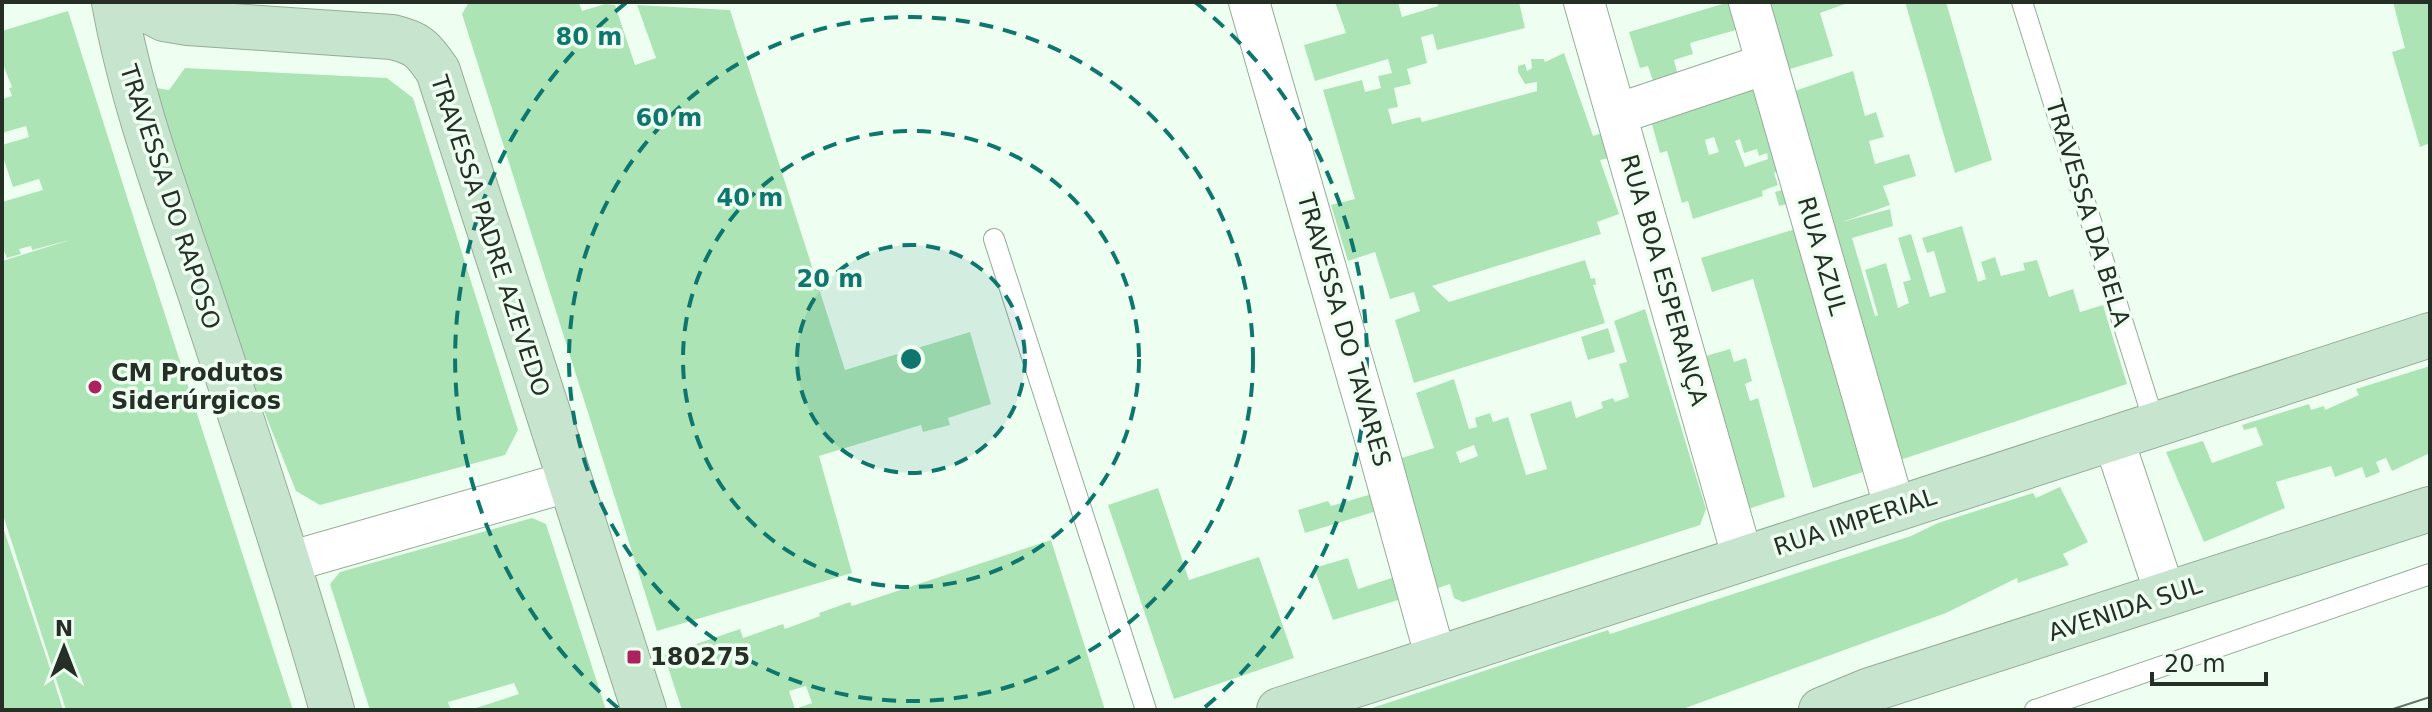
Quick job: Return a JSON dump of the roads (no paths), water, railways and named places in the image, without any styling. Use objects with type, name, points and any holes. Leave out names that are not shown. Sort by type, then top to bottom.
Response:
[{"type":"main road","name":"TRAVESSA DO RAPOSO","points":[[114,2],[123,50],[146,132],[289,562],[332,710]]},
{"type":"main road","name":"TRAVESSA PADRE AZEVEDO","points":[[132,2],[164,19],[188,23],[392,37],[408,40],[422,48],[438,71],[644,710]]},
{"type":"main road","name":"RUA IMPERIAL","points":[[1279,710],[2430,335]]},
{"type":"main road","name":"AVENIDA SUL","points":[[1821,710],[1867,691],[2430,509]]},
{"type":"street","name":"TRAVESSA DO TAVARES","points":[[1249,2],[1436,659]]},
{"type":"street","name":"RUA BOA ESPERANÇA","points":[[1584,2],[1743,559]]},
{"type":"street","name":"RUA AZUL","points":[[1749,2],[1895,509]]},
{"type":"street","points":[[1617,114],[1766,64]]},
{"type":"street","points":[[2113,438],[2166,596]]},
{"type":"street","points":[[289,562],[571,481]]},
{"type":"lane","name":"TRAVESSA DA BELA","points":[[2022,2],[2155,425]]},
{"type":"lane","points":[[994,239],[1146,710]]},
{"type":"lane","points":[[2035,710],[2430,574]]},
{"type":"tram line","points":[[2390,710],[2430,697]]},
{"type":"place","name":"CM Produtos Siderúrgicos","points":[[95,387]]},
{"type":"place","name":"180275","points":[[634,657]]}]
